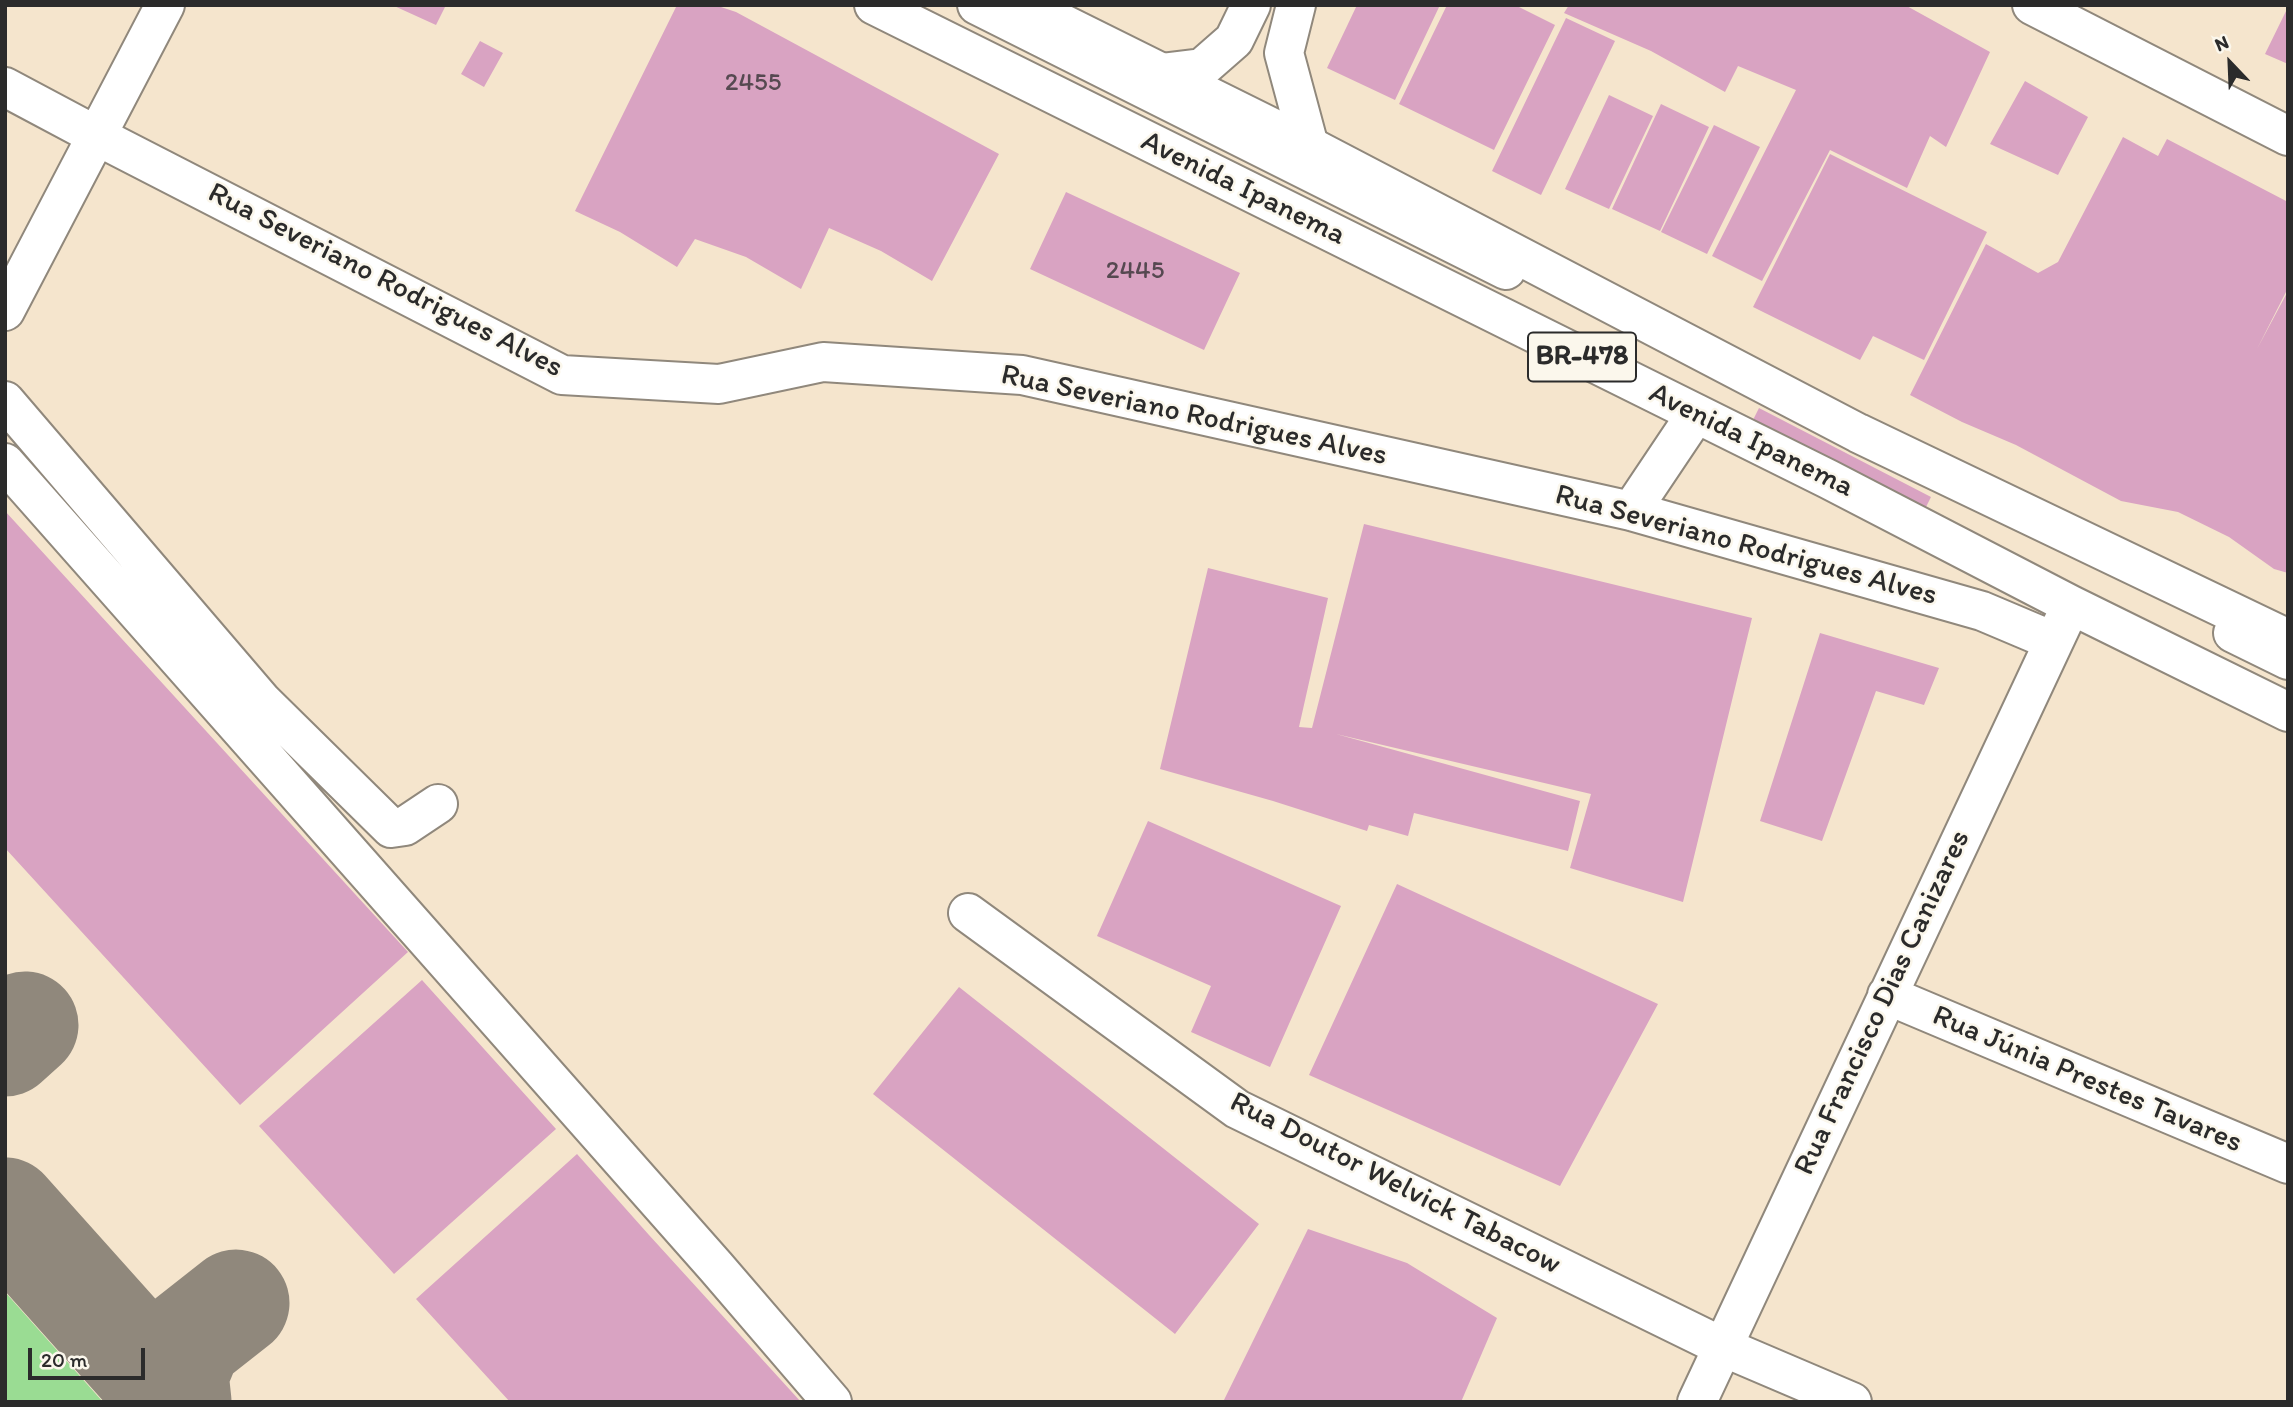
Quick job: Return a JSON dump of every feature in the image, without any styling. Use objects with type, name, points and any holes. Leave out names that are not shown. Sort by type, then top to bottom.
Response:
[{"type":"street","points":[[5,311],[165,5]]},
{"type":"street","name":"Avenida Ipanema","points":[[874,5],[2288,712]]},
{"type":"street","points":[[900,5],[1939,527],[2288,694]]},
{"type":"street","points":[[977,5],[2288,660]]},
{"type":"street","name":"Avenida Ipanema","points":[[1025,5],[1309,146],[1858,433],[2288,639]]},
{"type":"street","points":[[1161,73],[1202,68],[1234,40],[1251,5]]},
{"type":"street","points":[[1296,5],[1284,53],[1309,146]]},
{"type":"street","points":[[2032,5],[2288,136]]},
{"type":"street","name":"Rua Severiano Rodrigues Alves","points":[[5,87],[562,375],[719,384],[823,362],[1022,375],[1631,511],[1982,611],[2053,641]]},
{"type":"street","points":[[5,401],[262,701],[391,828],[405,826],[438,804]]},
{"type":"street","points":[[1631,511],[1696,414]]},
{"type":"street","points":[[5,463],[716,1267],[832,1402]]},
{"type":"street","name":"Rua Francisco Dias Canizares","points":[[1697,1402],[2071,605]]},
{"type":"street","name":"Rua Doutor Welvick Tabacow","points":[[968,913],[1237,1109],[1723,1347],[1852,1402]]},
{"type":"street","name":"Rua Júnia Prestes Tavares","points":[[1887,995],[2288,1164]]},
{"type":"green space","points":[[5,1292],[103,1402],[5,1402]]},
{"type":"building","points":[[392,5],[446,5],[436,25]]},
{"type":"building","points":[[677,5],[715,5],[736,12],[999,154],[932,281],[881,251],[829,228],[801,289],[746,257],[695,239],[677,267],[620,232],[575,211]]},
{"type":"building","points":[[1357,5],[1440,5],[1395,100],[1327,68]]},
{"type":"building","points":[[1447,5],[1515,5],[1555,25],[1494,150],[1399,104]]},
{"type":"building","points":[[1569,5],[1905,5],[1990,52],[1946,147],[1930,136],[1907,188],[1830,150],[1762,281],[1712,256],[1796,90],[1738,66],[1725,92],[1651,51],[1564,13]]},
{"type":"building","points":[[2288,7],[2288,64],[2265,54]]},
{"type":"building","points":[[1566,18],[1615,41],[1541,195],[1492,171]]},
{"type":"building","points":[[480,41],[503,53],[484,87],[461,74]]},
{"type":"building","points":[[2025,81],[2088,117],[2058,175],[1990,144]]},
{"type":"building","points":[[1609,95],[1653,116],[1609,209],[1565,189]]},
{"type":"building","points":[[1661,104],[1709,127],[1660,231],[1612,209]]},
{"type":"building","points":[[1714,125],[1760,147],[1707,254],[1661,232]]},
{"type":"building","points":[[2123,137],[2158,156],[2167,139],[2288,202],[2288,288],[2257,349],[2288,291],[2288,573],[2274,569],[2229,537],[2178,512],[2121,501],[2016,445],[1962,422],[1910,395],[1986,244],[2038,273],[2058,262]]},
{"type":"building","points":[[1830,154],[1987,232],[1924,360],[1873,336],[1860,360],[1753,307]]},
{"type":"building","points":[[1066,192],[1240,273],[1204,350],[1030,269]]},
{"type":"building","points":[[1759,408],[1931,497],[1921,517],[1749,428]]},
{"type":"building","points":[[5,511],[408,952],[240,1105],[5,848]]},
{"type":"building","points":[[1364,524],[1752,618],[1683,902],[1570,868],[1591,794],[1336,734],[1580,801],[1568,851],[1414,813],[1408,836],[1369,825],[1367,831],[1160,769],[1208,568],[1328,598],[1299,727],[1312,728]]},
{"type":"building","points":[[1820,633],[1939,668],[1924,705],[1876,691],[1822,841],[1760,821]]},
{"type":"building","points":[[1148,821],[1341,906],[1270,1067],[1191,1032],[1211,986],[1097,936]]},
{"type":"building","points":[[1397,884],[1658,1004],[1560,1186],[1309,1075]]},
{"type":"building","points":[[422,980],[556,1129],[394,1274],[259,1126]]},
{"type":"building","points":[[959,987],[1259,1224],[1175,1334],[873,1094]]},
{"type":"building","points":[[577,1154],[801,1402],[510,1402],[416,1299]]},
{"type":"building","points":[[1308,1229],[1407,1263],[1497,1318],[1461,1402],[1223,1402]]},
{"type":"taxiway","points":[[5,1043],[25,1025]]},
{"type":"taxiway","points":[[5,1211],[176,1402]]},
{"type":"taxiway","points":[[178,1402],[175,1374],[189,1340],[236,1303]]}]
